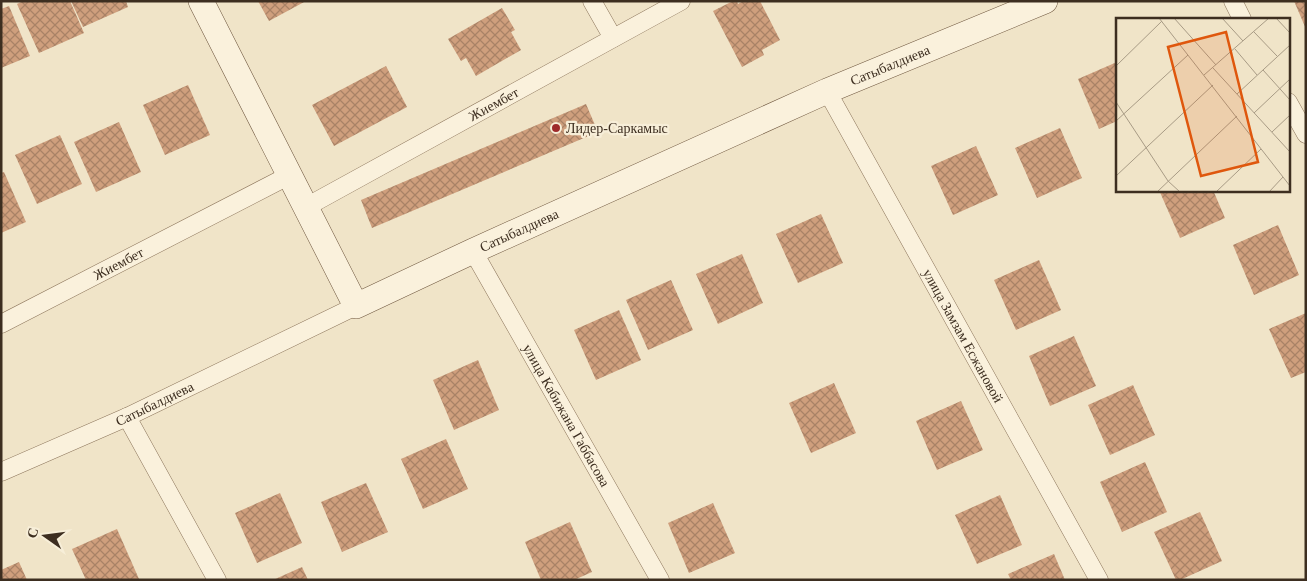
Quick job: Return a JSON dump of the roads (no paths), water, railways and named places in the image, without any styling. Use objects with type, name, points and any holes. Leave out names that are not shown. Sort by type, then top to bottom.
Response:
[{"type":"street","points":[[201,1],[356,306]]},
{"type":"street","points":[[592,1],[613,38]]},
{"type":"street","name":"Жиембет","points":[[306,207],[681,1]]},
{"type":"street","name":"Сатыбалдиева","points":[[1,472],[127,417],[473,251],[828,91],[1045,1]]},
{"type":"street","points":[[1233,1],[1242,18]]},
{"type":"street","name":"улица Замзам Есжановой","points":[[828,91],[1100,580]]},
{"type":"street","points":[[1290,106],[1306,134]]},
{"type":"street","name":"Жиембет","points":[[1,324],[290,175]]},
{"type":"street","name":"улица Кабижана Габбасова","points":[[473,251],[660,580]]},
{"type":"street","points":[[127,417],[217,580]]},
{"type":"place","name":"Лидер-Саркамыс","points":[[556,128]]}]
